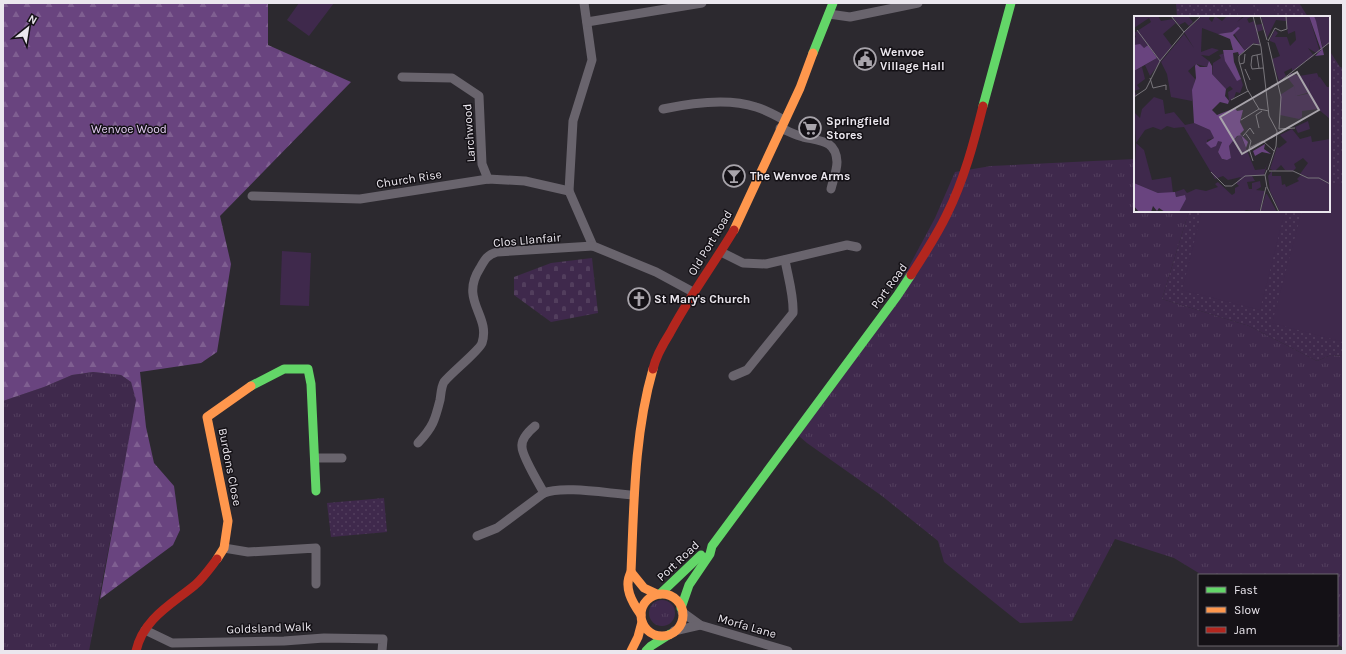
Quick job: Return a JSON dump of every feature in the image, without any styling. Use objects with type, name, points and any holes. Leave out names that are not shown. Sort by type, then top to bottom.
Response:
[{"type":"street","points":[[584,3],[592,60],[573,121],[569,191],[593,246],[656,272],[694,292]]},
{"type":"street","points":[[587,22],[702,3]]},
{"type":"street","name":"Old Port Road","points":[[641,618],[630,597],[628,576],[631,572],[634,495],[640,432],[649,382],[654,364],[662,347],[694,292],[721,252],[736,226],[780,128],[800,88],[833,3]]},
{"type":"street","points":[[829,14],[850,17],[918,3]]},
{"type":"street","name":"Port Road","points":[[646,651],[672,632],[680,623],[689,585],[710,554],[712,546],[897,296],[929,248],[948,213],[962,177],[976,133],[1012,3]]},
{"type":"street","name":"Larchwood","points":[[402,77],[452,78],[479,96],[482,164],[488,179]]},
{"type":"street","points":[[663,109],[686,104],[730,103],[755,107],[784,120]]},
{"type":"street","points":[[780,128],[802,137],[827,143],[834,149],[837,162],[831,189]]},
{"type":"street","name":"Church Rise","points":[[252,196],[360,199],[488,179],[525,181],[569,191]]},
{"type":"street","points":[[721,252],[743,263],[766,264],[847,245],[857,247]]},
{"type":"street","name":"Clos Llanfair","points":[[418,442],[430,431],[436,416],[443,384],[482,346],[485,335],[472,294],[474,276],[489,255],[497,252],[593,246]]},
{"type":"street","points":[[733,376],[747,370],[793,313],[793,302],[785,260]]},
{"type":"street","name":"Burdons Close","points":[[136,651],[138,642],[156,615],[196,584],[224,548],[228,521],[207,417],[246,388],[284,369],[308,369],[311,384],[316,491]]},
{"type":"street","points":[[535,426],[526,434],[522,446],[525,456],[544,493]]},
{"type":"street","points":[[315,458],[342,458]]},
{"type":"street","points":[[477,536],[498,528],[544,493],[549,491],[565,490],[634,495]]},
{"type":"street","name":"Port Road","points":[[631,651],[638,637],[645,602],[650,597],[658,594],[705,550],[712,546]]},
{"type":"street","points":[[224,548],[248,552],[316,548],[316,584]]},
{"type":"street","points":[[631,572],[639,586],[647,592],[658,594]]},
{"type":"street","name":"Port Road","points":[[658,594],[674,597],[682,610]]},
{"type":"street","name":"Morfa Lane","points":[[682,610],[700,625],[788,651]]},
{"type":"street","points":[[641,618],[646,628],[656,634],[664,635],[672,632]]},
{"type":"street","name":"Morfa Lane","points":[[672,632],[700,625]]},
{"type":"street","name":"Goldsland Walk","points":[[145,630],[172,643],[324,638],[383,639],[382,651]]},
{"type":"green space","name":"Wenvoe Wood","points":[[3,3],[268,3],[268,45],[351,82],[220,216],[231,264],[217,352],[201,363],[140,372],[146,427],[154,463],[174,486],[180,530],[173,545],[100,599],[136,400],[131,382],[121,375],[93,372],[72,375],[44,387],[3,401]]},
{"type":"green space","points":[[299,3],[334,3],[309,36],[287,20]]},
{"type":"green space","points":[[1176,3],[1299,3],[1307,16],[1177,16]]},
{"type":"green space","points":[[1237,3],[1253,3],[1254,16],[1238,16]]},
{"type":"green space","points":[[1258,3],[1274,3],[1275,16],[1259,16]]},
{"type":"green space","points":[[1330,52],[1340,67],[1343,68],[1343,356],[1331,355],[1317,361],[1249,326],[1162,299],[1189,212],[1330,212]]},
{"type":"green space","points":[[1343,147],[1343,171],[1337,169]]},
{"type":"green space","points":[[1134,159],[1134,212],[1189,212],[1162,299],[1249,326],[1317,361],[1331,355],[1343,356],[1343,648],[1338,644],[1338,574],[1200,574],[1174,558],[1115,539],[1072,621],[1020,623],[944,562],[938,541],[882,496],[807,443],[792,430],[897,289],[935,218],[955,172],[991,166]]},
{"type":"green space","points":[[1330,182],[1343,186],[1343,342],[1272,323],[1302,212],[1330,212]]},
{"type":"green space","points":[[1202,212],[1285,212],[1260,310],[1182,290]]},
{"type":"green space","points":[[282,251],[311,253],[309,306],[280,305]]},
{"type":"green space","points":[[592,258],[598,313],[551,322],[514,295],[514,277],[551,263]]},
{"type":"green space","points":[[93,372],[121,375],[131,382],[137,400],[89,651],[3,651],[3,401],[44,387],[72,375]]},
{"type":"green space","points":[[384,498],[387,532],[331,537],[327,503]]},
{"type":"green space","points":[[662,600],[671,604],[675,613],[671,622],[662,626],[653,622],[649,613],[653,604]]},
{"type":"traffic: fast","points":[[813,53],[833,3]]},
{"type":"traffic: fast","points":[[983,106],[1011,3]]},
{"type":"traffic: fast","points":[[681,608],[689,585],[710,554],[712,546],[911,275]]},
{"type":"traffic: fast","points":[[251,386],[284,369],[308,369],[311,384],[316,491]]},
{"type":"traffic: fast","points":[[660,594],[701,555]]},
{"type":"traffic: fast","points":[[646,651],[670,634]]},
{"type":"traffic: slow","points":[[734,230],[800,88],[813,53]]},
{"type":"traffic: slow","points":[[641,615],[632,600],[628,589],[628,583],[631,572],[634,495],[638,444],[653,369]]},
{"type":"traffic: slow","points":[[217,559],[224,548],[228,521],[207,417],[251,386]]},
{"type":"traffic: slow","points":[[631,572],[644,588],[657,594]]},
{"type":"traffic: slow","points":[[662,594],[677,600],[683,615],[677,630],[662,636],[647,630],[641,615],[647,600],[662,594]]},
{"type":"traffic: slow","points":[[631,651],[638,637],[642,622]]},
{"type":"traffic: jam","points":[[911,275],[935,237],[959,188],[983,106]]},
{"type":"traffic: jam","points":[[653,369],[660,350],[677,320],[734,230]]},
{"type":"traffic: jam","points":[[136,651],[145,630],[152,621],[168,606],[195,585],[217,559]]},
{"type":"place","name":"Wenvoe Village Hall","points":[[865,59]]},
{"type":"place","name":"Springfield Stores","points":[[810,128]]},
{"type":"place","name":"The Wenvoe Arms","points":[[734,176]]},
{"type":"place","name":"St Mary's Church","points":[[639,299]]}]
